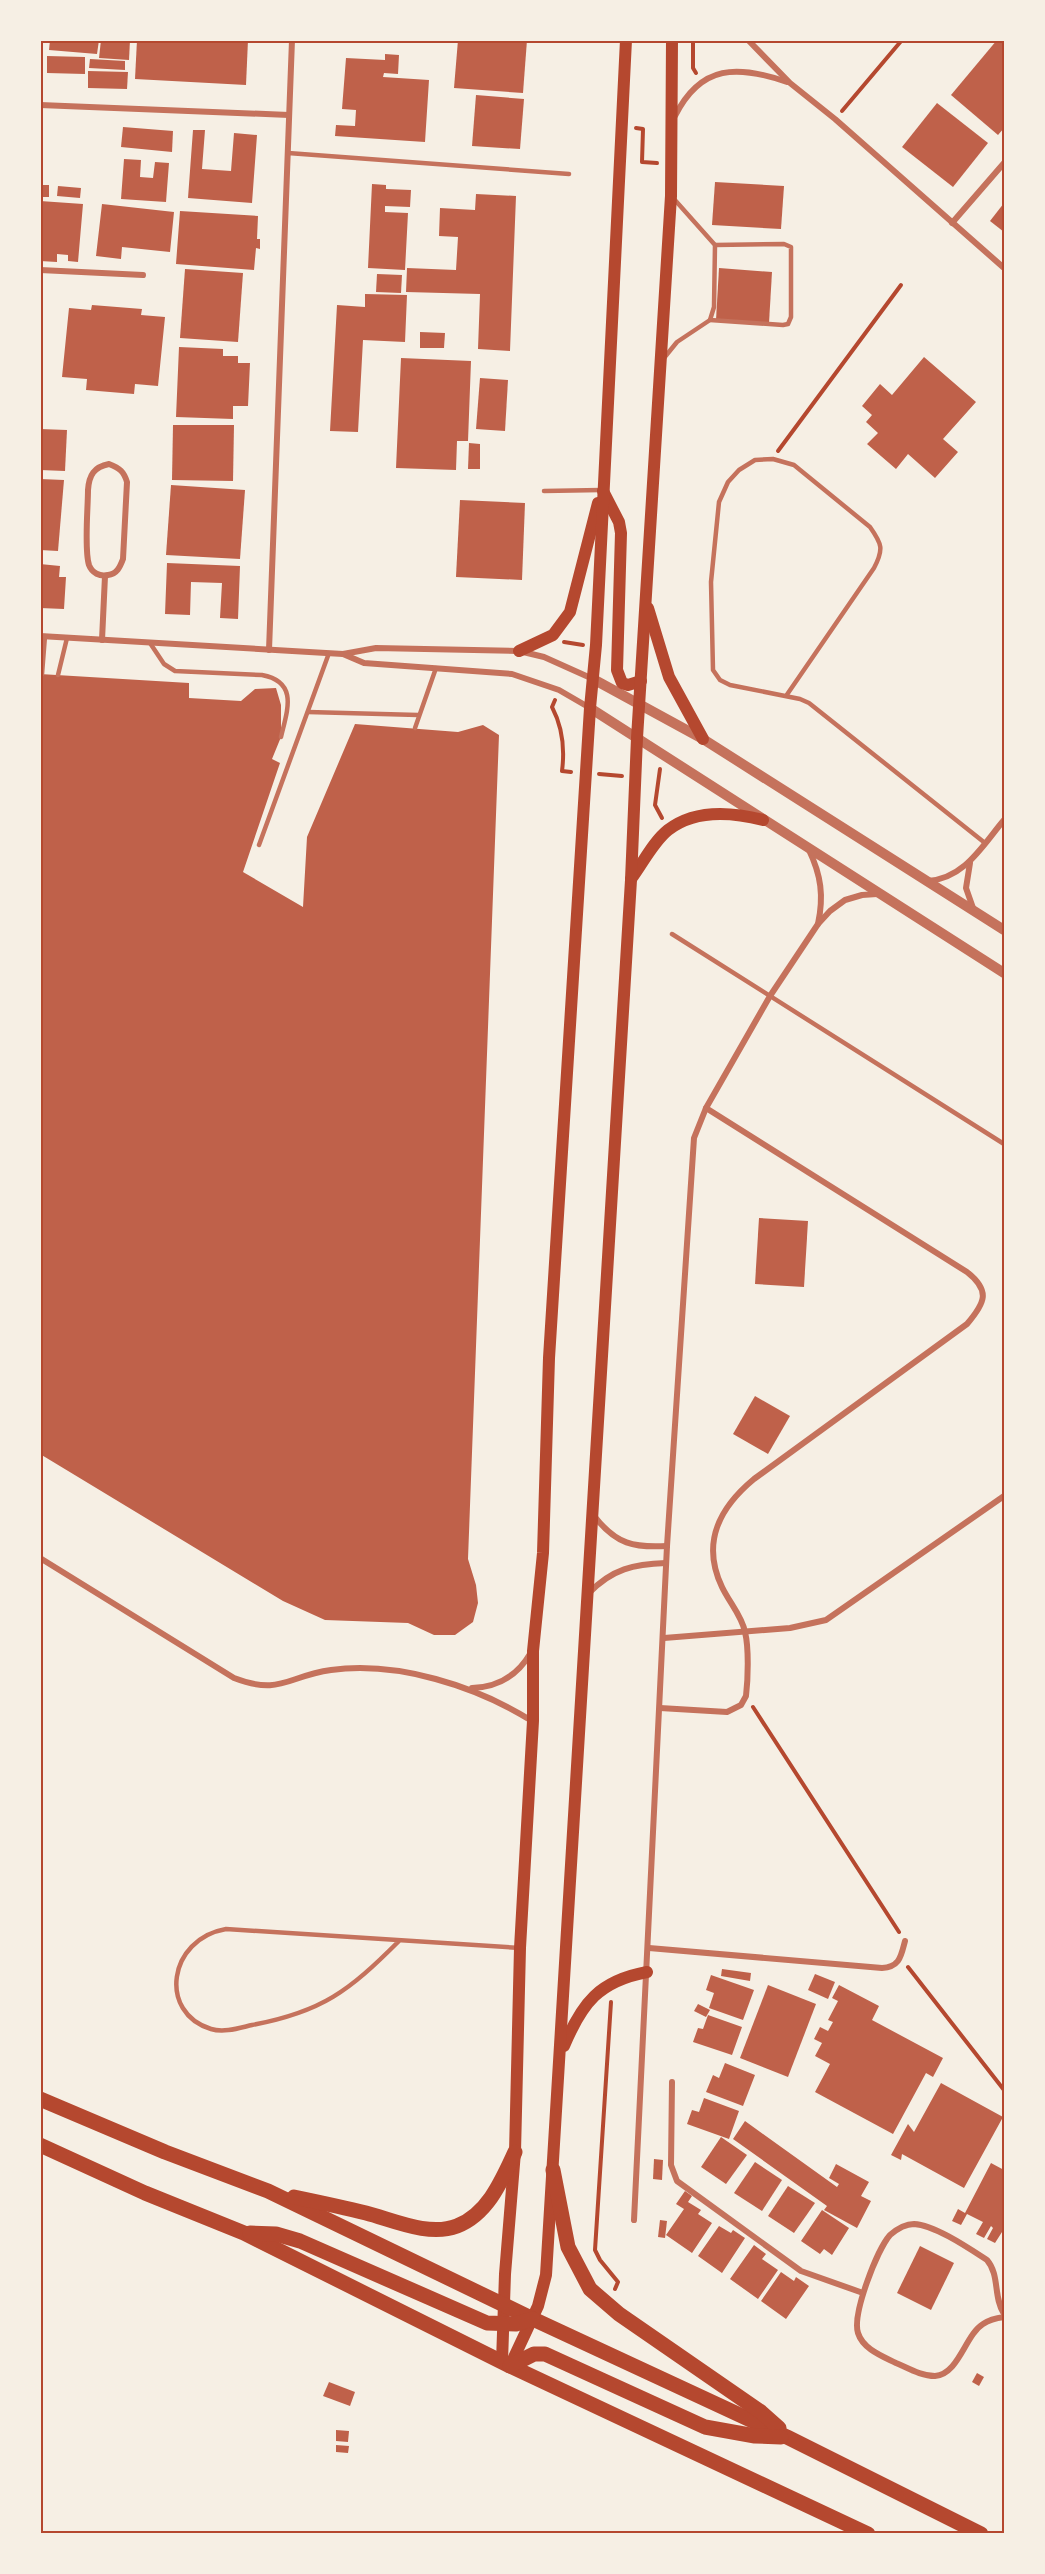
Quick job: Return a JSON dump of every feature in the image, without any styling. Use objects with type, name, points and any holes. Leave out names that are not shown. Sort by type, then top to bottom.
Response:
[{"type":"main road","points":[[506,2364],[503,2324],[515,2152],[520,1948],[533,1721],[533,1651],[543,1553],[549,1358],[593,679],[626,40]]},
{"type":"main road","points":[[506,2364],[533,2319],[546,2275],[631,880],[637,738],[662,360],[671,196],[669,163],[672,40]]},
{"type":"main road","points":[[519,651],[553,634],[570,612],[602,490]]},
{"type":"main road","points":[[602,490],[620,522],[621,533],[617,670],[622,683],[628,685],[641,681]]},
{"type":"main road","points":[[646,599],[669,677],[703,739]]},
{"type":"main road","points":[[631,880],[655,844],[669,830],[693,819],[720,812],[763,820]]},
{"type":"main road","points":[[560,2056],[582,2009],[597,1992],[612,1982],[647,1972]]},
{"type":"main road","points":[[40,2099],[165,2152],[268,2191],[533,2319],[787,2437],[981,2534]]},
{"type":"main road","points":[[40,2145],[145,2193],[244,2233],[506,2364],[868,2534]]},
{"type":"main road","points":[[268,2191],[410,2225],[435,2229],[455,2227],[470,2218],[488,2202],[515,2152]]},
{"type":"main road","points":[[553,2170],[567,2247],[590,2289],[604,2303],[761,2412],[787,2437]]},
{"type":"main road","points":[[244,2233],[276,2234],[300,2241],[487,2323],[503,2324],[533,2319]]},
{"type":"main road","points":[[506,2364],[534,2354],[545,2354],[705,2427],[755,2436],[787,2437]]},
{"type":"street","points":[[268,650],[292,40]]},
{"type":"street","points":[[748,40],[790,82],[836,119],[1005,268]]},
{"type":"street","points":[[670,125],[678,109],[700,82],[722,72],[742,70],[790,82]]},
{"type":"street","points":[[40,105],[289,115]]},
{"type":"street","points":[[952,223],[1005,163]]},
{"type":"street","points":[[40,270],[143,275]]},
{"type":"street","points":[[109,464],[118,467],[127,483],[123,559],[120,568],[114,574],[105,576],[92,570],[89,563],[88,480],[93,471],[109,464]]},
{"type":"street","points":[[102,640],[105,576]]},
{"type":"street","points":[[43,636],[343,654],[376,648],[519,651],[544,657],[593,679],[703,739],[1005,930]]},
{"type":"street","points":[[343,654],[364,663],[512,674],[560,690],[1005,973]]},
{"type":"street","points":[[926,881],[950,877],[970,862],[1005,820]]},
{"type":"street","points":[[809,850],[822,886],[822,905],[818,924]]},
{"type":"street","points":[[970,862],[966,888],[974,911]]},
{"type":"street","points":[[634,2220],[666,1563],[681,1360],[691,1151],[697,1127],[706,1108],[770,996],[818,924],[830,910],[845,900],[862,895],[880,894]]},
{"type":"street","points":[[660,1708],[727,1712],[741,1705],[746,1696],[746,1632],[722,1587],[714,1564],[712,1542],[719,1520],[729,1504],[754,1479],[967,1324],[981,1306],[983,1297],[981,1286],[967,1272],[706,1108]]},
{"type":"street","points":[[664,1638],[802,1627],[826,1620],[1005,1496]]},
{"type":"street","points":[[592,1514],[618,1539],[636,1546],[667,1546]]},
{"type":"street","points":[[40,1558],[234,1678],[253,1685],[287,1684],[311,1673],[350,1669],[399,1671],[469,1688],[533,1721]]},
{"type":"street","points":[[587,1596],[600,1582],[616,1571],[633,1565],[666,1563]]},
{"type":"street","points":[[469,1688],[500,1683],[524,1664],[533,1651]]},
{"type":"street","points":[[649,1948],[882,1968],[893,1966],[901,1957],[905,1941]]},
{"type":"street","points":[[672,2082],[671,2165],[677,2181],[801,2271],[863,2293]]},
{"type":"street","points":[[912,2224],[927,2226],[987,2260],[993,2267],[997,2300],[1005,2315],[982,2324],[949,2369],[933,2376],[882,2357],[862,2342],[857,2332],[856,2318],[863,2293],[882,2248],[890,2236],[902,2226],[912,2224]]},
{"type":"lane","points":[[288,153],[569,174]]},
{"type":"lane","points":[[671,196],[715,245],[714,307],[710,320]]},
{"type":"lane","points":[[662,360],[677,342],[710,320],[788,324],[791,317],[791,247],[784,244],[715,245]]},
{"type":"lane","points":[[786,696],[881,554],[879,540],[870,527],[794,465],[773,459],[755,459],[739,470],[728,482],[718,502],[711,582],[713,670],[720,680],[730,685],[800,699],[817,709],[985,843]]},
{"type":"lane","points":[[544,491],[602,490]]},
{"type":"lane","points":[[42,674],[43,636]]},
{"type":"lane","points":[[58,675],[67,638]]},
{"type":"lane","points":[[150,643],[164,664],[175,671],[262,675],[275,679],[285,688],[289,702],[280,737]]},
{"type":"lane","points":[[259,845],[329,653]]},
{"type":"lane","points":[[415,728],[436,668]]},
{"type":"lane","points":[[308,712],[418,715]]},
{"type":"lane","points":[[672,934],[1005,1144]]},
{"type":"lane","points":[[399,1941],[345,1990],[305,2012],[283,2019],[223,2031],[211,2030],[191,2017],[179,1997],[177,1973],[186,1951],[204,1935],[226,1929],[520,1948]]},
{"type":"path","points":[[693,40],[693,68],[700,82]]},
{"type":"path","points":[[836,119],[902,40]]},
{"type":"path","points":[[623,127],[643,129],[642,162],[669,163]]},
{"type":"path","points":[[773,459],[901,285]]},
{"type":"path","points":[[746,1696],[905,1941]]},
{"type":"path","points":[[901,1957],[1005,2090]]},
{"type":"path","points":[[604,2303],[618,2282],[600,2260],[596,2250],[612,1982]]},
{"type":"building","points":[[50,40],[99,40],[97,54],[49,50]]},
{"type":"building","points":[[101,40],[130,40],[129,60],[99,58]]},
{"type":"building","points":[[137,40],[248,40],[246,85],[135,79]]},
{"type":"building","points":[[458,40],[527,40],[523,93],[454,88]]},
{"type":"building","points":[[997,40],[1004,40],[1004,128],[998,135],[951,95]]},
{"type":"building","points":[[385,54],[399,55],[398,74],[384,73],[383,77],[429,80],[425,142],[335,136],[336,125],[355,126],[356,110],[342,109],[346,58],[385,60]]},
{"type":"building","points":[[47,56],[85,57],[85,74],[47,73]]},
{"type":"building","points":[[90,59],[125,61],[125,70],[89,68]]},
{"type":"building","points":[[88,71],[128,72],[127,89],[88,88]]},
{"type":"building","points":[[476,95],[524,99],[520,149],[472,146]]},
{"type":"building","points":[[937,103],[988,143],[953,187],[902,147]]},
{"type":"building","points":[[123,127],[173,131],[172,152],[121,147]]},
{"type":"building","points":[[193,130],[205,130],[202,169],[231,171],[234,133],[257,135],[252,203],[188,198]]},
{"type":"building","points":[[124,159],[141,160],[140,177],[153,178],[155,162],[169,163],[166,202],[121,199]]},
{"type":"building","points":[[715,182],[784,186],[781,229],[712,225]]},
{"type":"building","points":[[372,184],[386,185],[386,189],[411,190],[410,207],[385,206],[385,212],[408,213],[405,270],[368,268]]},
{"type":"building","points":[[40,185],[49,185],[49,197],[40,197]]},
{"type":"building","points":[[58,186],[81,188],[80,198],[57,196]]},
{"type":"building","points":[[476,194],[516,196],[510,351],[478,349],[480,294],[406,292],[407,268],[456,270],[458,237],[439,236],[440,208],[475,210]]},
{"type":"building","points":[[40,201],[83,204],[78,262],[68,261],[68,255],[57,254],[57,262],[40,261]]},
{"type":"building","points":[[1004,203],[1004,232],[990,221]]},
{"type":"building","points":[[102,204],[174,212],[170,252],[122,247],[121,259],[96,256]]},
{"type":"building","points":[[180,211],[258,216],[257,239],[260,239],[260,249],[256,248],[254,270],[176,264]]},
{"type":"building","points":[[719,268],[772,272],[769,323],[716,320]]},
{"type":"building","points":[[185,269],[243,273],[238,342],[180,338]]},
{"type":"building","points":[[377,274],[402,275],[401,293],[376,292]]},
{"type":"building","points":[[365,294],[407,295],[405,342],[363,340],[358,432],[330,431],[337,305],[365,307]]},
{"type":"building","points":[[92,305],[142,309],[141,315],[165,317],[158,386],[135,384],[134,394],[86,390],[87,379],[62,377],[69,308],[91,310]]},
{"type":"building","points":[[420,332],[445,333],[444,348],[420,348]]},
{"type":"building","points":[[179,347],[223,349],[223,356],[238,356],[238,363],[250,363],[248,406],[233,406],[233,419],[176,417]]},
{"type":"building","points":[[924,357],[976,402],[943,439],[958,452],[935,478],[908,454],[896,469],[867,444],[878,433],[866,422],[872,415],[862,406],[880,384],[892,395]]},
{"type":"building","points":[[401,358],[471,361],[468,441],[457,441],[456,470],[396,468]]},
{"type":"building","points":[[480,378],[508,380],[505,431],[476,429]]},
{"type":"building","points":[[173,425],[234,425],[233,481],[172,480]]},
{"type":"building","points":[[40,429],[67,430],[65,471],[40,470]]},
{"type":"building","points":[[469,443],[480,444],[480,469],[468,469]]},
{"type":"building","points":[[40,479],[64,480],[58,551],[40,550]]},
{"type":"building","points":[[171,485],[245,490],[240,559],[166,555]]},
{"type":"building","points":[[460,500],[525,503],[522,580],[456,577]]},
{"type":"building","points":[[167,563],[240,566],[238,619],[220,618],[222,583],[191,582],[190,615],[165,614]]},
{"type":"building","points":[[40,564],[60,566],[59,577],[66,577],[64,609],[40,608],[43,576],[40,576]]},
{"type":"building","points":[[40,674],[189,683],[189,698],[241,701],[255,689],[276,688],[281,705],[281,737],[272,759],[280,763],[243,872],[303,907],[307,837],[355,724],[458,732],[483,725],[499,735],[468,1559],[476,1585],[478,1603],[473,1622],[455,1635],[434,1635],[408,1623],[325,1620],[283,1601],[40,1454]]},
{"type":"building","points":[[759,1218],[808,1221],[804,1287],[755,1284]]},
{"type":"building","points":[[755,1396],[790,1416],[768,1454],[733,1434]]},
{"type":"building","points":[[722,1969],[751,1973],[750,1981],[721,1976]]},
{"type":"building","points":[[815,1974],[835,1982],[828,1999],[808,1990]]},
{"type":"building","points":[[711,1975],[754,1990],[743,2020],[709,2008],[714,1993],[706,1990]]},
{"type":"building","points":[[768,1985],[816,2004],[788,2077],[740,2058]]},
{"type":"building","points":[[839,1985],[879,2006],[872,2020],[943,2058],[933,2077],[926,2073],[893,2134],[815,2092],[830,2064],[815,2056],[822,2043],[814,2039],[820,2027],[828,2031],[833,2022],[828,2020],[838,2001],[832,1998]]},
{"type":"building","points":[[698,2004],[710,2010],[706,2017],[694,2011]]},
{"type":"building","points":[[708,2015],[742,2027],[732,2055],[693,2042],[698,2028],[703,2029]]},
{"type":"building","points":[[725,2063],[755,2075],[743,2106],[706,2092],[713,2075],[719,2078]]},
{"type":"building","points":[[941,2083],[1003,2117],[964,2188],[902,2154],[901,2160],[891,2155],[908,2124],[914,2132]]},
{"type":"building","points":[[704,2098],[739,2111],[729,2139],[687,2124],[692,2110],[699,2112]]},
{"type":"building","points":[[745,2121],[837,2187],[839,2184],[829,2178],[836,2164],[869,2182],[861,2196],[871,2201],[857,2228],[824,2210],[827,2206],[733,2139]]},
{"type":"building","points":[[721,2137],[747,2155],[726,2184],[701,2167]]},
{"type":"building","points":[[654,2159],[663,2160],[662,2180],[653,2179]]},
{"type":"building","points":[[755,2162],[782,2180],[762,2211],[734,2193]]},
{"type":"building","points":[[991,2163],[1004,2170],[1004,2233],[1002,2232],[995,2243],[987,2239],[993,2228],[991,2226],[984,2238],[976,2234],[983,2222],[967,2214],[961,2225],[952,2221],[958,2209],[965,2213]]},
{"type":"building","points":[[788,2186],[815,2203],[794,2233],[768,2216]]},
{"type":"building","points":[[685,2191],[692,2196],[688,2202],[701,2210],[698,2214],[712,2223],[692,2253],[666,2235],[684,2209],[676,2204]]},
{"type":"building","points":[[822,2210],[849,2228],[832,2255],[824,2249],[820,2254],[801,2241]]},
{"type":"building","points":[[660,2220],[667,2221],[665,2238],[658,2237]]},
{"type":"building","points":[[719,2226],[731,2233],[733,2230],[745,2238],[722,2273],[698,2256]]},
{"type":"building","points":[[754,2245],[766,2254],[762,2259],[778,2270],[758,2299],[730,2279]]},
{"type":"building","points":[[920,2246],[954,2263],[931,2310],[897,2293]]},
{"type":"building","points":[[781,2272],[794,2281],[796,2277],[809,2286],[786,2319],[761,2301]]},
{"type":"building","points":[[977,2373],[984,2377],[979,2386],[972,2382]]},
{"type":"building","points":[[329,2382],[355,2392],[350,2406],[323,2396]]},
{"type":"building","points":[[336,2430],[349,2431],[348,2442],[336,2441]]},
{"type":"building","points":[[336,2445],[349,2446],[348,2453],[336,2452]]}]
